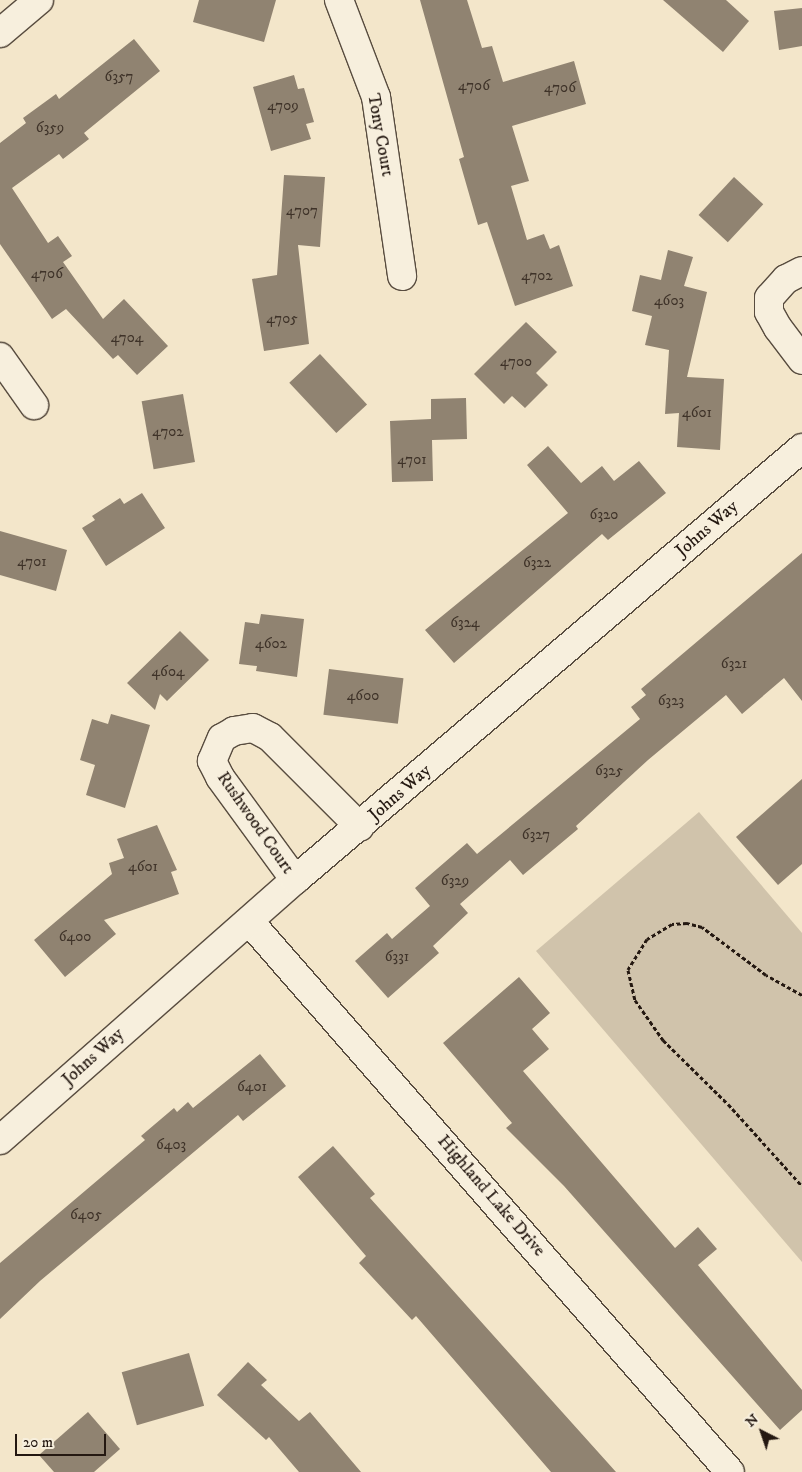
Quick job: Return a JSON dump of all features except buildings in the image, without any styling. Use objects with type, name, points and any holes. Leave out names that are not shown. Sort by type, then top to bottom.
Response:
[{"type":"street","points":[[0,33],[39,0]]},
{"type":"street","name":"Tony Court","points":[[339,0],[376,97],[402,276]]},
{"type":"street","points":[[802,272],[786,279],[769,298],[769,312],[778,328],[802,360]]},
{"type":"street","points":[[0,357],[34,405]]},
{"type":"street","name":"Johns Way","points":[[0,1140],[295,880],[360,827],[802,448]]},
{"type":"street","name":"Rushwood Court","points":[[295,880],[220,777],[212,761],[222,738],[234,731],[253,728],[270,737],[360,827]]},
{"type":"street","name":"Highland Lake Drive","points":[[249,921],[730,1472]]},
{"type":"path","points":[[802,995],[766,975],[702,928],[687,923],[672,924],[647,939],[628,970],[635,1000],[663,1040],[728,1104],[802,1186]]},
{"type":"shaded area","points":[[699,812],[802,933],[802,1262],[536,951]]}]
